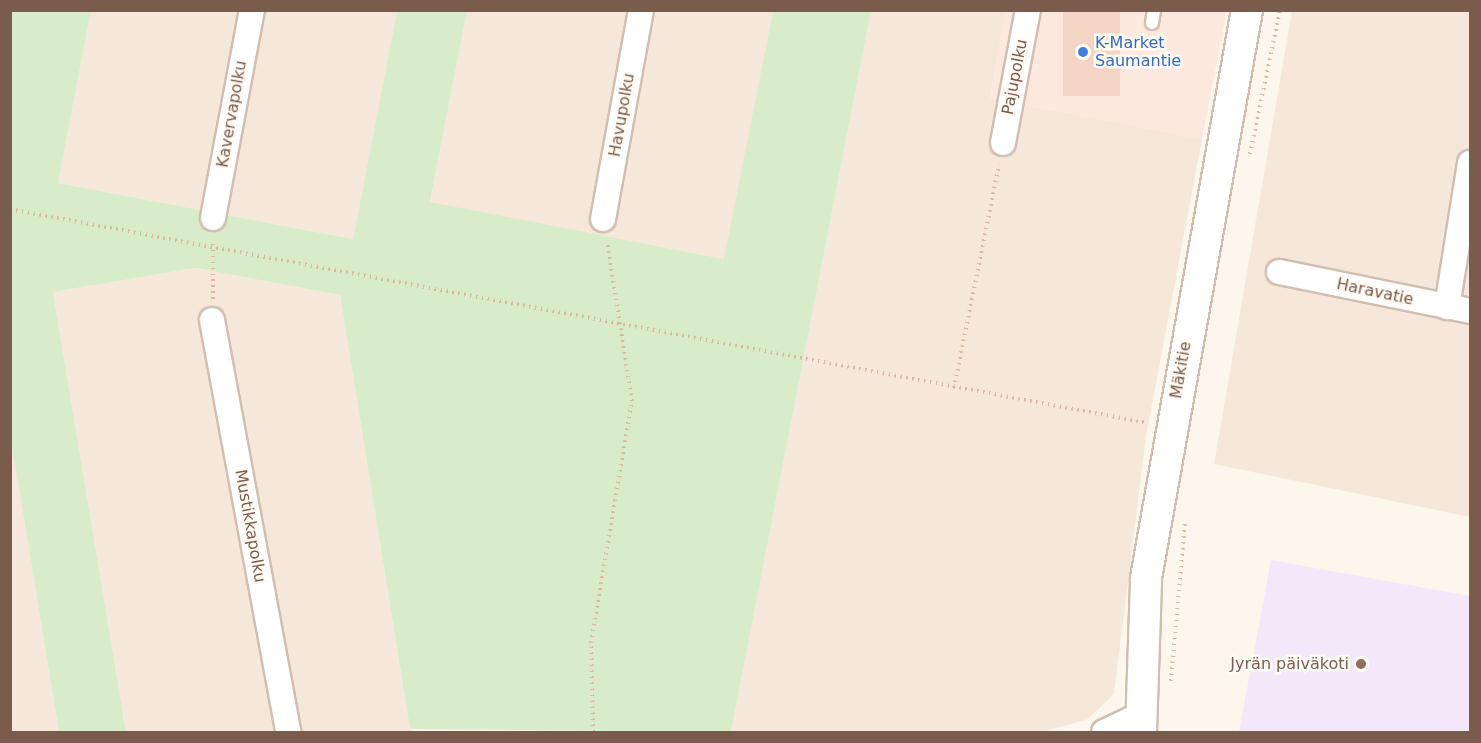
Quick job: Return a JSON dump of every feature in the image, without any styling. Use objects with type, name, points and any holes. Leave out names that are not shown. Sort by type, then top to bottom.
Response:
[{"type":"street","name":"Kavervapolku","points":[[213,218],[252,10]]},
{"type":"street","name":"Havupolku","points":[[603,219],[641,10]]},
{"type":"street","name":"Pajupolku","points":[[1003,143],[1028,10]]},
{"type":"street","name":"Mäkitie","points":[[1141,723],[1146,578],[1247,10]]},
{"type":"street","points":[[1459,309],[1470,164]]},
{"type":"street","name":"Haravatie","points":[[1279,272],[1459,309]]},
{"type":"street","name":"Mustikkapolku","points":[[212,320],[288,732]]},
{"type":"street","points":[[1104,732],[1141,723]]},
{"type":"path","points":[[1249,159],[1280,10]]},
{"type":"path","points":[[954,388],[1003,143]]},
{"type":"path","points":[[10,209],[624,327],[1171,428]]},
{"type":"path","points":[[212,320],[213,218]]},
{"type":"path","points":[[593,732],[591,643],[632,401],[624,327],[603,219]]},
{"type":"path","points":[[1171,687],[1176,577],[1187,509]]},
{"type":"shaded area","points":[[91,11],[397,11],[353,239],[58,183]]},
{"type":"shaded area","points":[[467,11],[773,11],[725,259],[430,203]]},
{"type":"shaded area","points":[[871,11],[1006,11],[990,98],[1202,139],[1146,436],[1114,694],[1088,719],[1043,732],[731,732]]},
{"type":"shaded area","points":[[1006,11],[1227,11],[1202,139],[990,98]]},
{"type":"shaded area","points":[[1292,11],[1470,11],[1470,517],[1214,464]]},
{"type":"shaded area","points":[[195,268],[340,295],[410,729],[417,732],[126,732],[53,292]]},
{"type":"shaded area","points":[[11,440],[59,732],[11,732]]},
{"type":"shaded area","name":"Jyrän päiväkoti","points":[[1271,560],[1470,596],[1470,732],[1239,732]]},
{"type":"green space","points":[[10,11],[91,11],[58,183],[353,239],[397,11],[467,11],[430,202],[724,259],[773,11],[871,11],[731,732],[410,729],[340,295],[195,268],[53,292],[126,732],[59,732],[11,440]]},
{"type":"building","name":"K-Market Saumantie","points":[[1063,10],[1120,10],[1120,96],[1063,96]]},
{"type":"place","name":"K-Market Saumantie","points":[[1083,52]]},
{"type":"place","name":"Jyrän päiväkoti","points":[[1361,664]]}]
